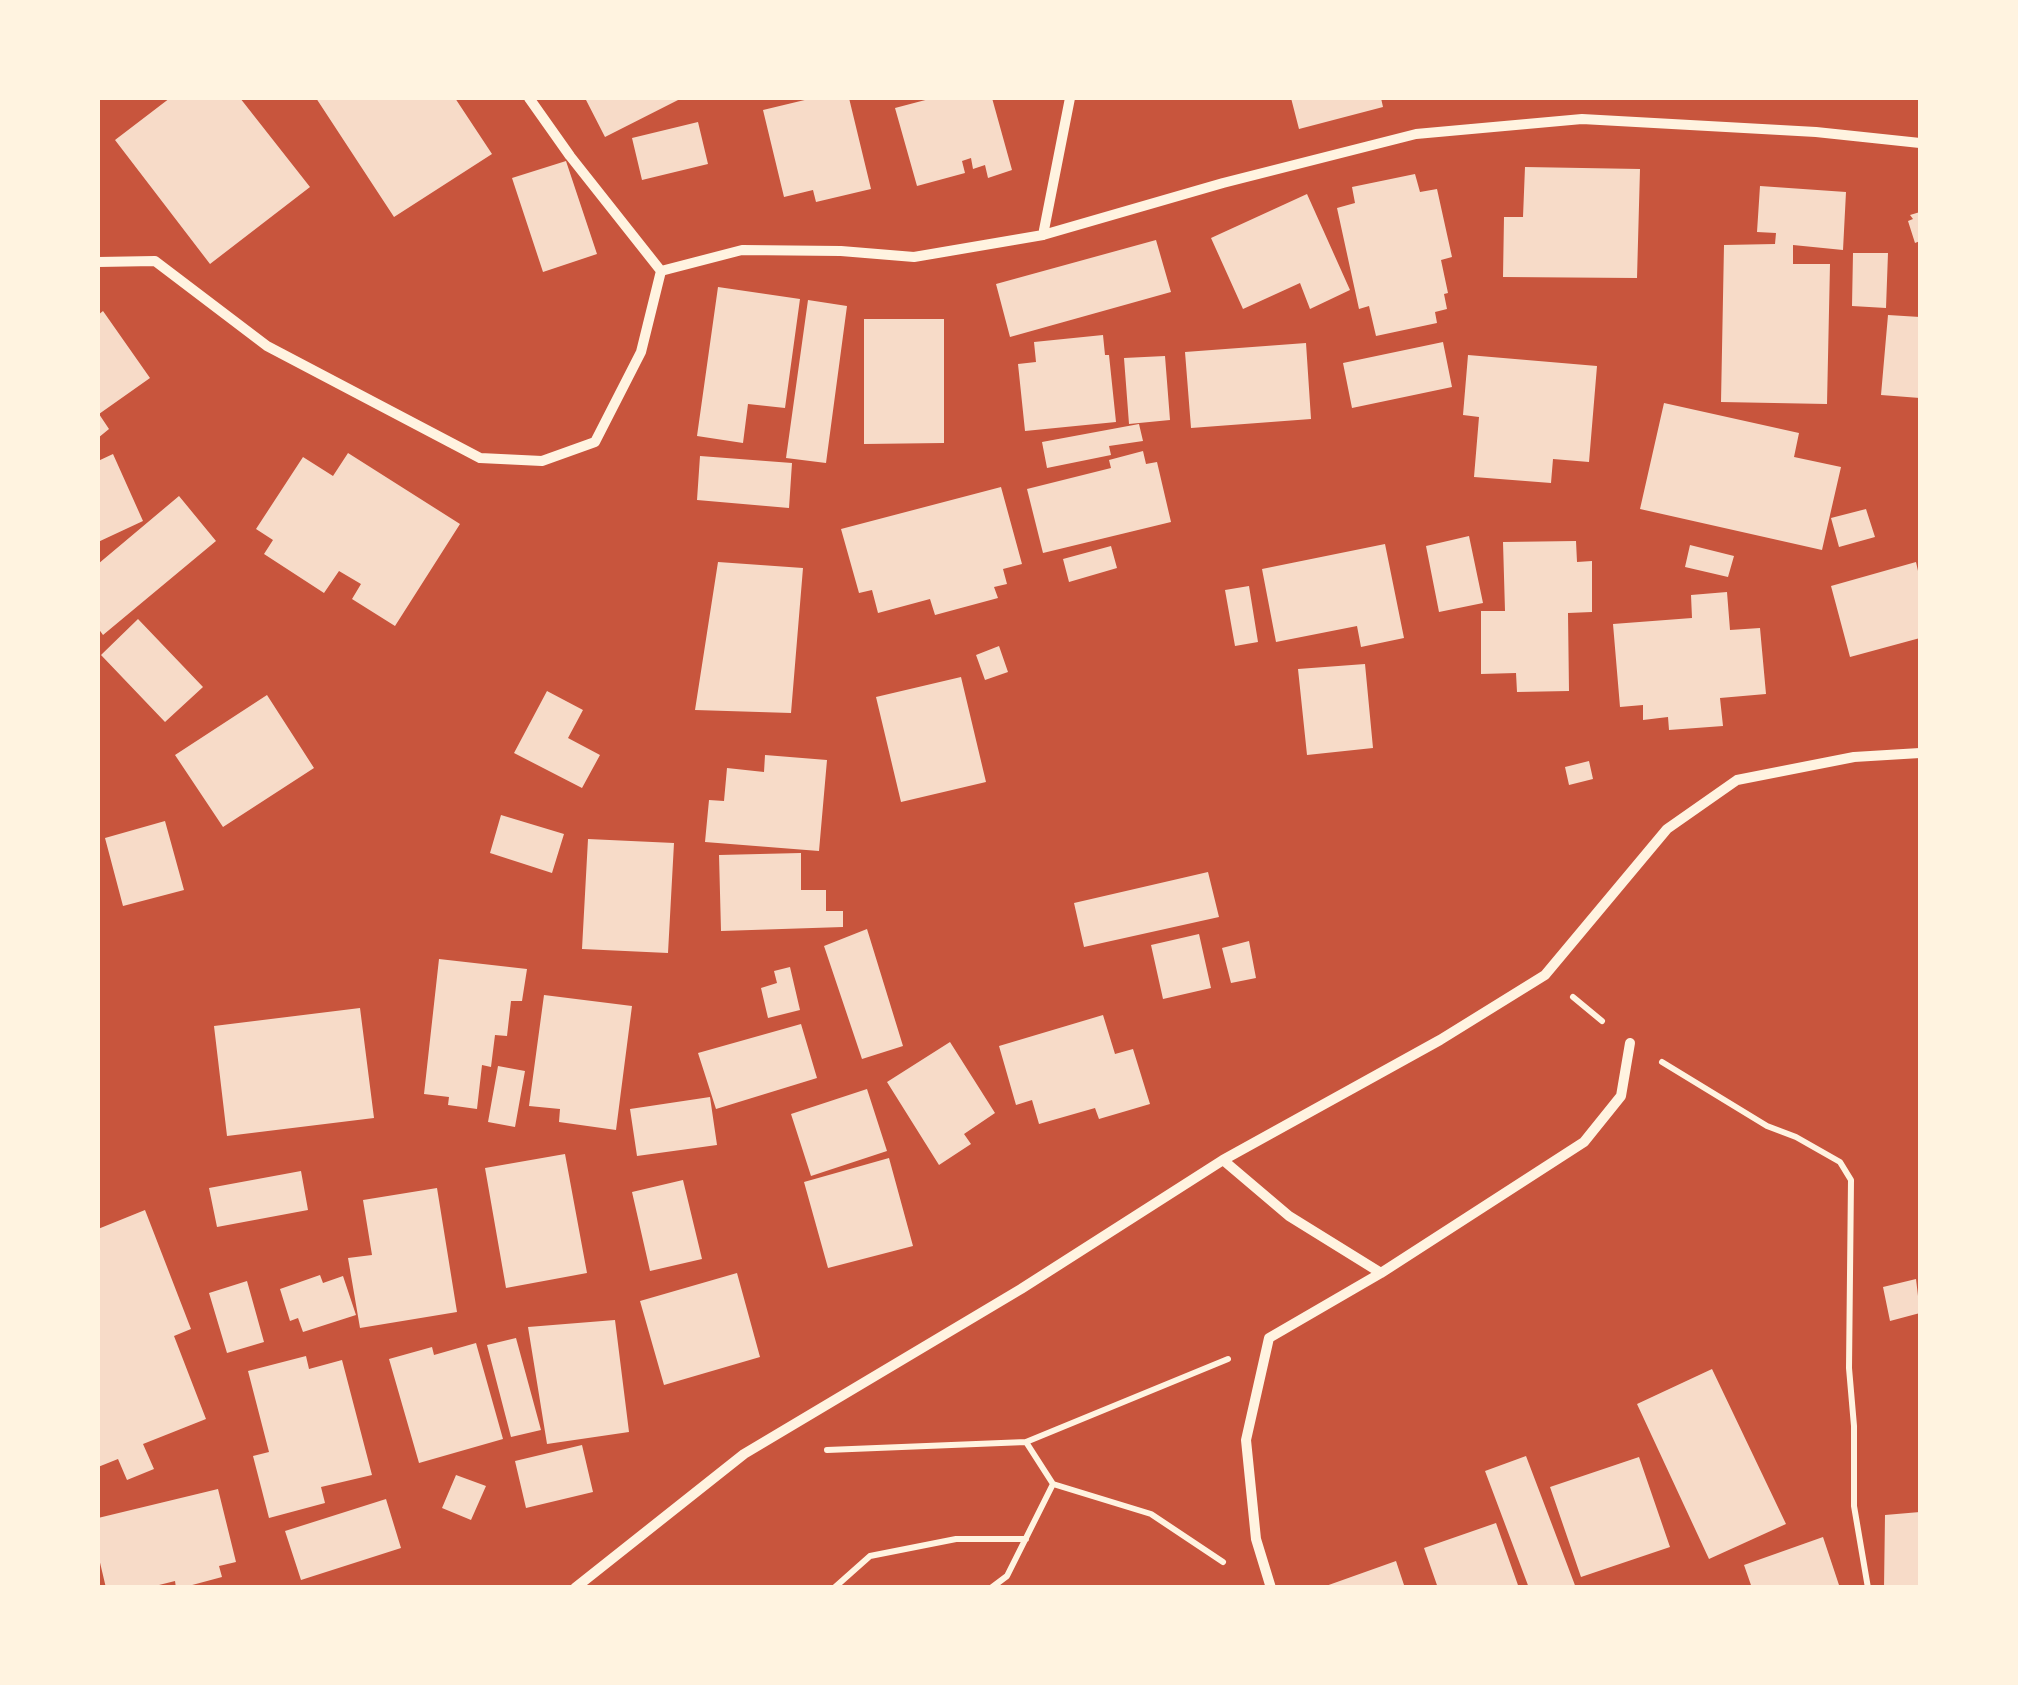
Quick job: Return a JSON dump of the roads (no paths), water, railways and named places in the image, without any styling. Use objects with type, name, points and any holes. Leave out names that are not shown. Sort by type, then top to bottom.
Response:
[{"type":"street","points":[[529,98],[661,272]]},
{"type":"street","points":[[1043,235],[1070,98]]},
{"type":"street","points":[[661,272],[742,250],[842,251],[914,258],[1043,235],[1223,182],[1416,134],[1582,119],[1816,132],[1920,143]]},
{"type":"street","points":[[98,262],[155,261],[267,346],[463,450],[480,458],[542,461],[595,442],[641,352],[661,272]]},
{"type":"street","points":[[575,1588],[744,1454],[1021,1289],[1223,1160],[1440,1040],[1545,975],[1667,828],[1737,780],[1854,757],[1920,752]]},
{"type":"street","points":[[1270,1585],[1256,1540],[1246,1440],[1269,1338],[1381,1273],[1584,1142],[1621,1096],[1630,1043]]},
{"type":"street","points":[[1223,1160],[1289,1216],[1381,1273]]}]
